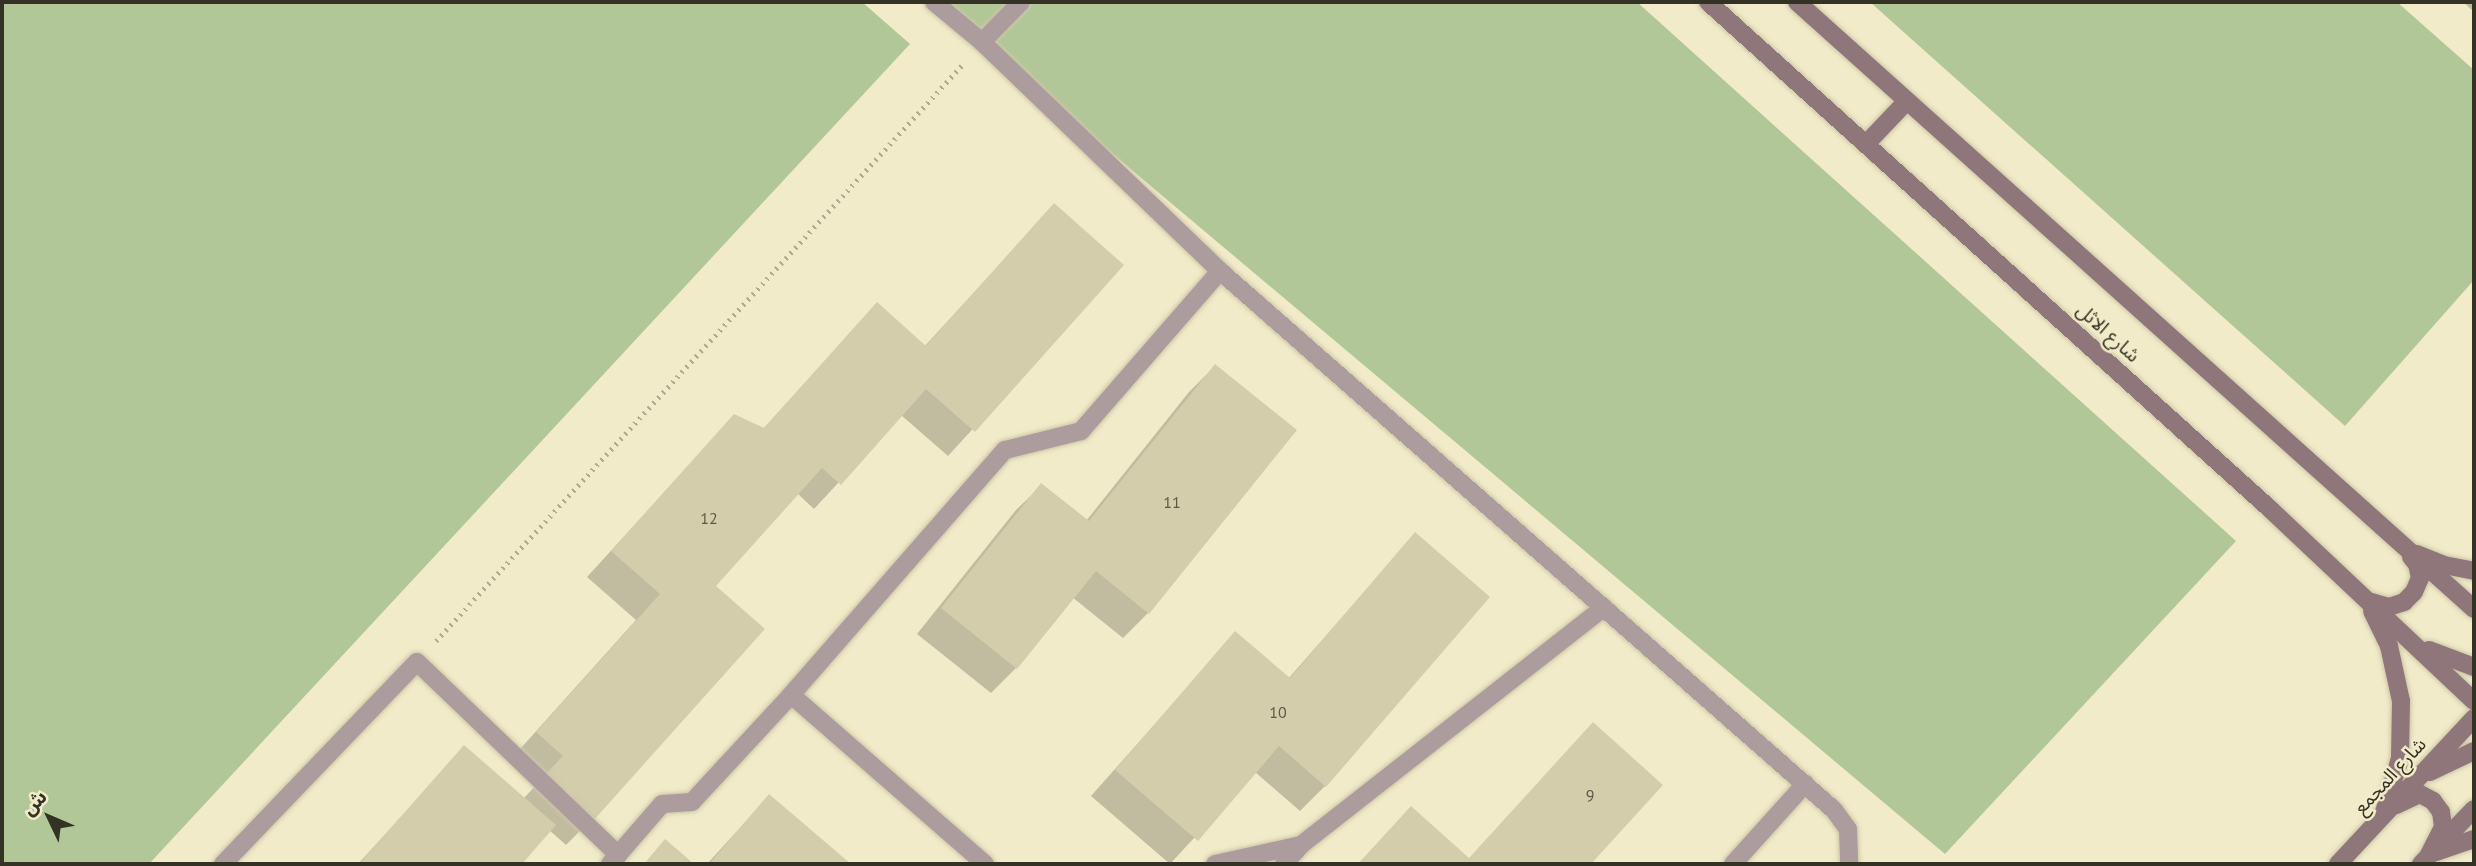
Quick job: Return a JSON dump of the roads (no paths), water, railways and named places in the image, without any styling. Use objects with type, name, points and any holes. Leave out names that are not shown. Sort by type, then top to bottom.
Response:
[{"type":"street","points":[[934,2],[982,43],[1220,271],[1834,810],[1848,829],[1849,864]]},
{"type":"street","points":[[982,43],[1021,2]]},
{"type":"street","name":"شارع الاثل","points":[[1707,2],[2363,596],[2474,701]]},
{"type":"street","name":"شارع الاثل","points":[[1797,2],[2474,610]]},
{"type":"street","points":[[1866,145],[1907,101]]},
{"type":"street","points":[[223,864],[417,662],[614,860],[663,804],[692,802],[791,695],[1005,450],[1081,431],[1220,271]]},
{"type":"street","points":[[2404,549],[2444,565],[2474,571]]},
{"type":"street","points":[[2363,596],[2374,605],[2389,607],[2404,602],[2414,592],[2420,578],[2417,564],[2404,549]]},
{"type":"street","points":[[2363,596],[2389,646],[2401,701],[2400,758],[2384,812]]},
{"type":"street","points":[[2458,596],[2474,620]]},
{"type":"street","points":[[1284,864],[1301,845],[1604,607]]},
{"type":"street","points":[[2413,643],[2450,660],[2474,667]]},
{"type":"street","points":[[791,695],[985,864]]},
{"type":"street","name":"شارع المجمع","points":[[2338,864],[2474,718]]},
{"type":"street","points":[[2410,784],[2444,763],[2474,751]]},
{"type":"street","points":[[1733,864],[1805,784]]},
{"type":"street","points":[[2384,812],[2420,794],[2433,801],[2441,813],[2442,827],[2425,860]]},
{"type":"street","points":[[2455,829],[2474,801]]},
{"type":"street","points":[[2425,860],[2474,808]]},
{"type":"street","points":[[2425,860],[2474,839]]},
{"type":"street","points":[[1216,864],[1301,845]]}]
